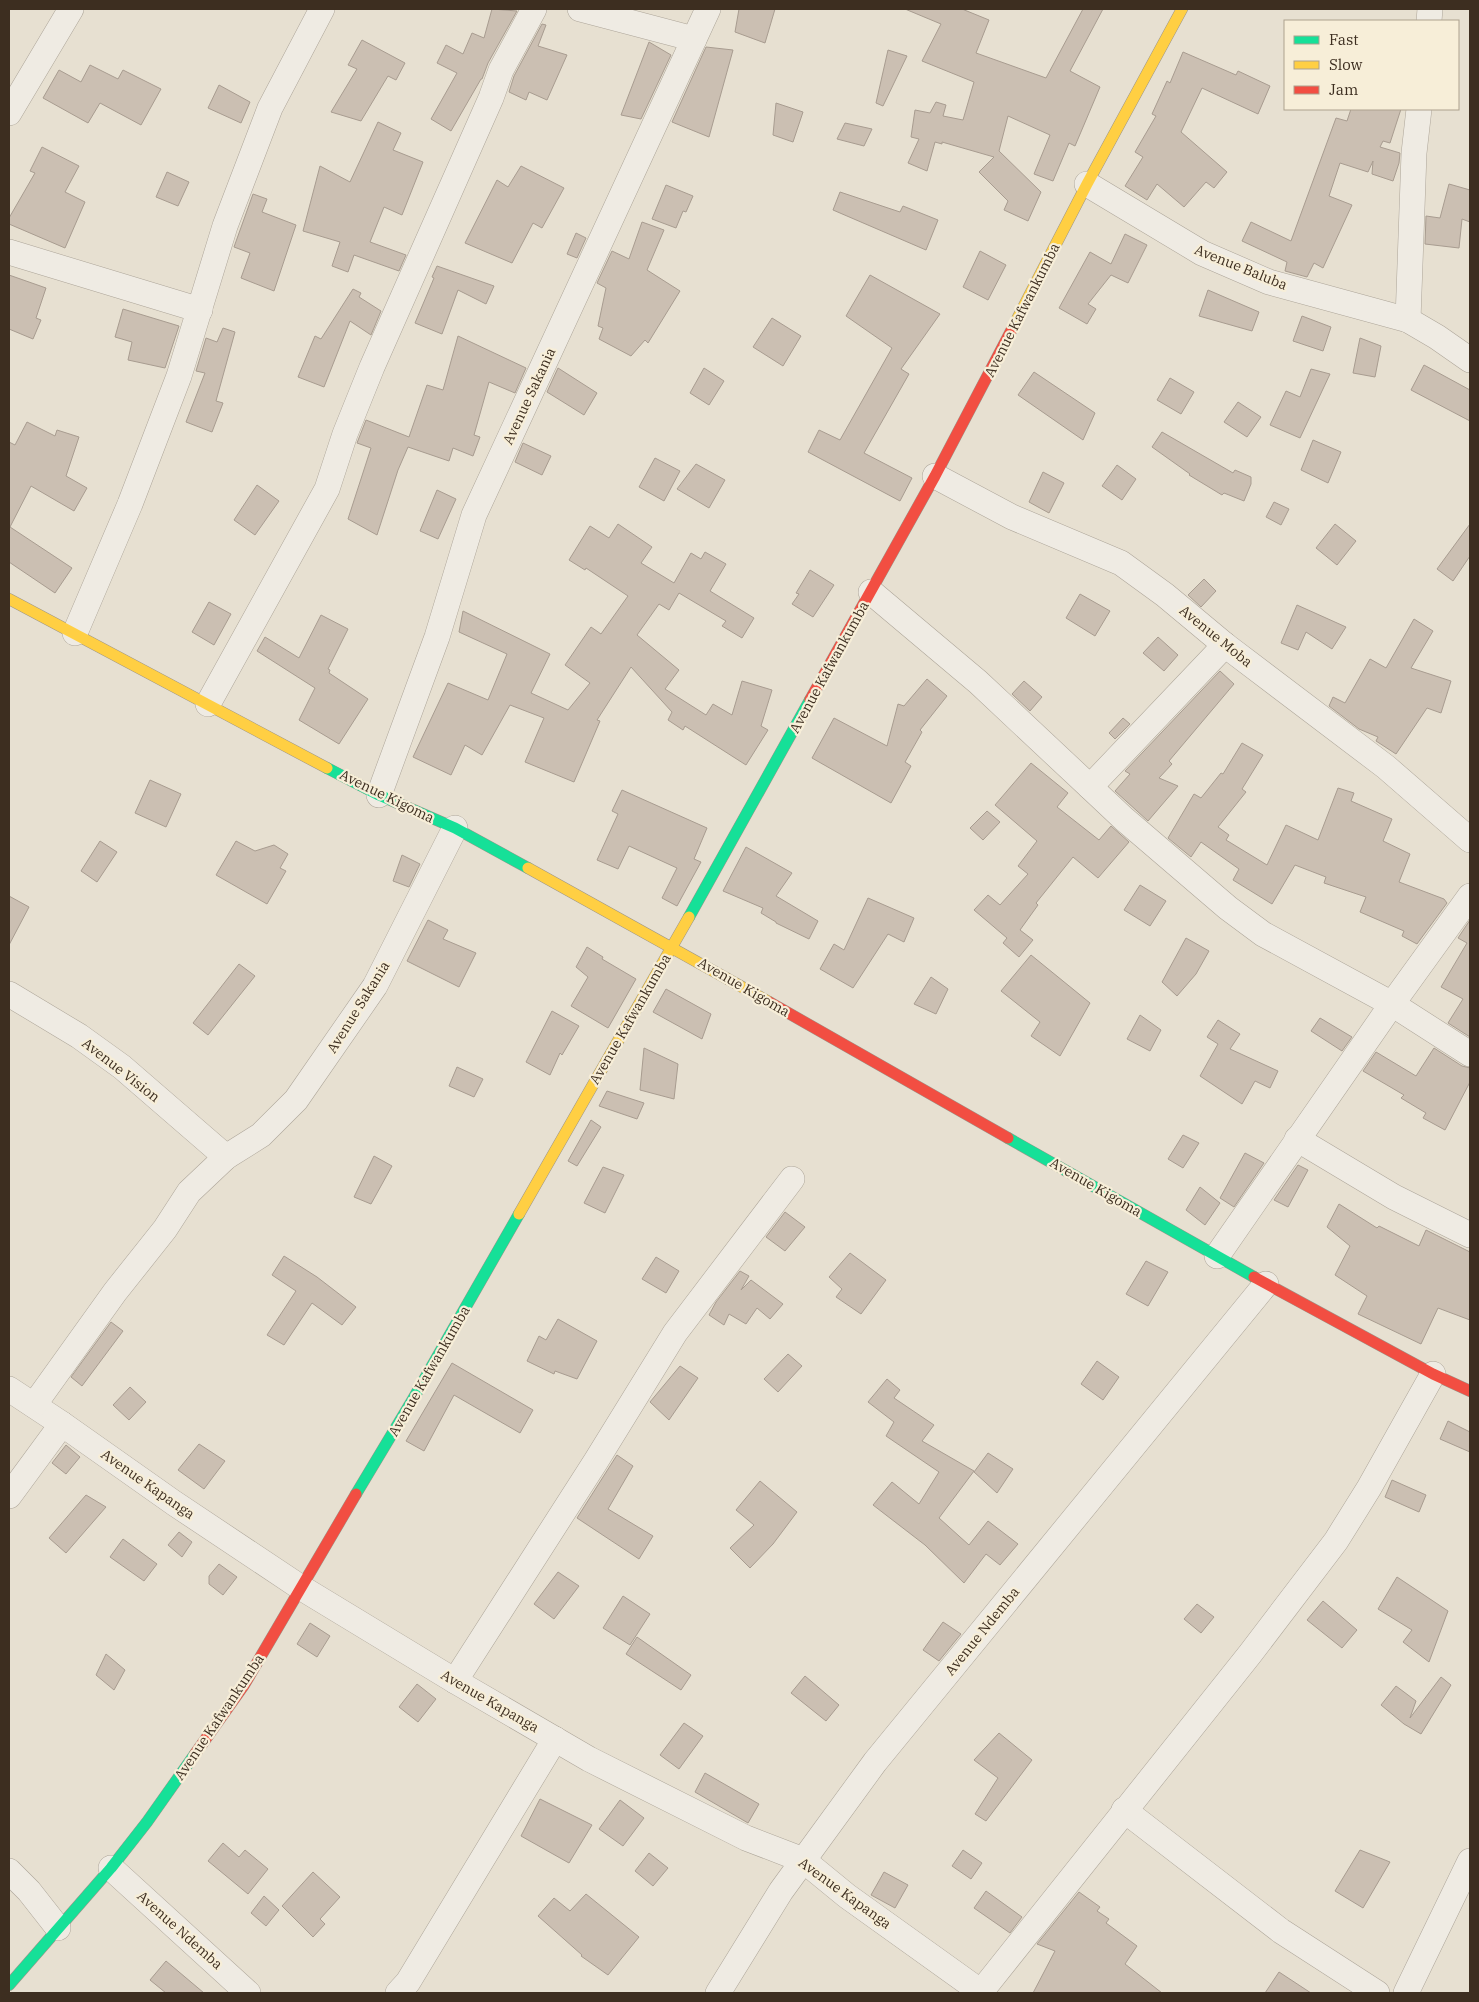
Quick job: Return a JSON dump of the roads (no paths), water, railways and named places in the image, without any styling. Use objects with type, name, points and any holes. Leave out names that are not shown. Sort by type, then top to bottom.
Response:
[{"type":"street","points":[[10,109],[71,9]]},
{"type":"street","points":[[75,634],[130,504],[179,376],[224,226],[270,108],[322,9]]},
{"type":"street","points":[[208,704],[327,489],[344,434],[372,367],[488,107],[501,70],[534,9]]},
{"type":"street","points":[[580,9],[694,39]]},
{"type":"street","name":"Avenue Sakania","points":[[379,795],[437,637],[474,515],[708,9]]},
{"type":"street","name":"Avenue Kafwankumba","points":[[9,1986],[111,1868],[147,1822],[244,1684],[413,1399],[672,946],[936,476],[1087,184],[1182,9]]},
{"type":"street","points":[[1408,320],[1414,153],[1419,110]]},
{"type":"street","name":"Avenue Baluba","points":[[1087,184],[1202,254],[1269,282],[1408,320],[1437,336],[1470,360]]},
{"type":"street","points":[[9,252],[200,310]]},
{"type":"street","name":"Avenue Moba","points":[[936,476],[1012,517],[1121,563],[1165,595],[1225,645],[1386,767],[1470,840]]},
{"type":"street","points":[[871,592],[978,682],[1124,818],[1228,908],[1263,934],[1392,1004],[1470,1054]]},
{"type":"street","name":"Avenue Kigoma","points":[[9,599],[379,795],[455,828],[672,946],[1266,1284],[1433,1374],[1470,1391]]},
{"type":"street","points":[[1090,787],[1225,645]]},
{"type":"street","name":"Avenue Sakania","points":[[34,1405],[115,1292],[165,1229],[189,1192],[226,1157],[261,1135],[296,1100],[375,986],[455,828]]},
{"type":"street","points":[[1217,1256],[1297,1139],[1470,896]]},
{"type":"street","name":"Avenue Vision","points":[[9,994],[79,1036],[122,1067],[226,1157]]},
{"type":"street","points":[[1297,1139],[1394,1197],[1470,1235]]},
{"type":"street","points":[[455,1680],[596,1461],[675,1332],[792,1179]]},
{"type":"street","name":"Avenue Ndemba","points":[[718,1993],[781,1891],[875,1762],[1266,1284]]},
{"type":"street","points":[[980,1992],[1250,1654],[1336,1541],[1369,1488],[1433,1374]]},
{"type":"street","name":"Avenue Kapanga","points":[[9,1389],[300,1587],[455,1680],[589,1759],[746,1838],[803,1860],[847,1896],[980,1992]]},
{"type":"street","points":[[9,1496],[62,1424]]},
{"type":"street","points":[[398,1993],[408,1982],[556,1739]]},
{"type":"street","points":[[1124,1810],[1281,1931],[1377,1993]]},
{"type":"street","points":[[1406,1993],[1470,1861]]},
{"type":"street","name":"Avenue Ndemba","points":[[111,1868],[248,1993]]},
{"type":"street","points":[[9,1871],[29,1891],[58,1928]]}]
